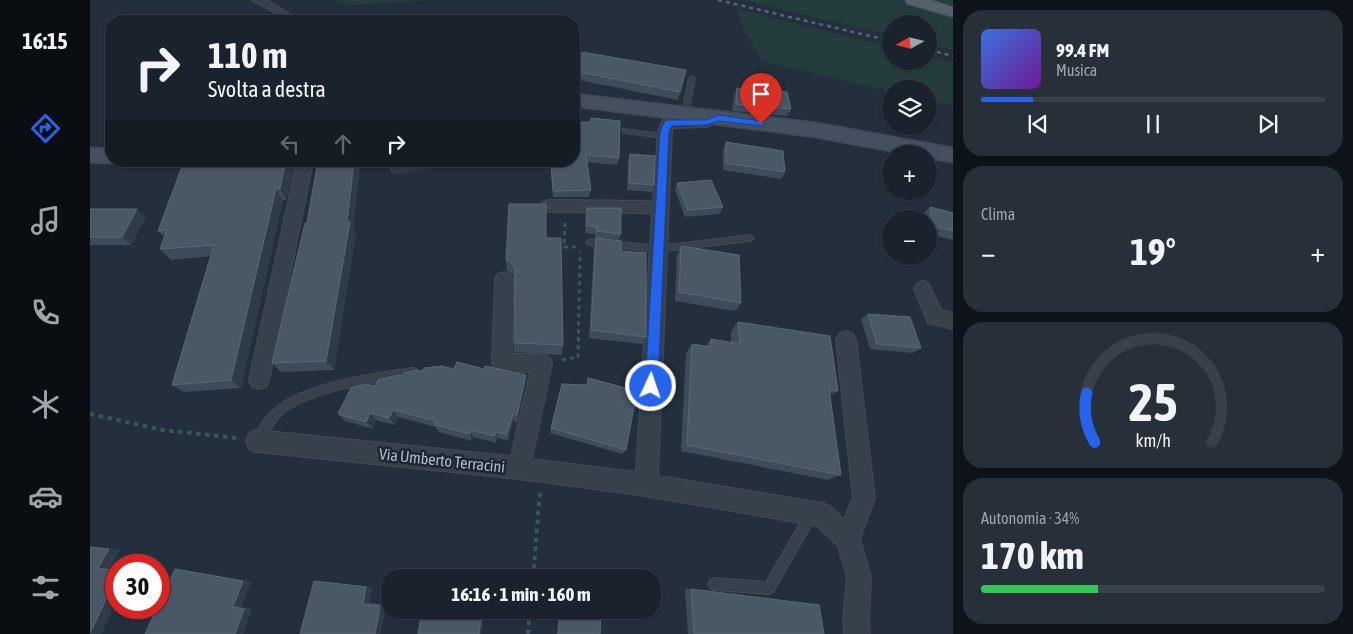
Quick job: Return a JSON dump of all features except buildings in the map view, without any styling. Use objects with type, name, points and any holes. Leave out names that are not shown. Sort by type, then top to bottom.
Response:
[{"type":"main road","points":[[914,0],[953,12]]},
{"type":"street","points":[[258,0],[285,15]]},
{"type":"street","points":[[580,101],[816,130],[953,156]]},
{"type":"street","points":[[646,485],[664,136],[668,123],[706,122],[718,118]]},
{"type":"street","points":[[90,155],[105,156]]},
{"type":"street","points":[[259,380],[304,167]]},
{"type":"street","points":[[549,206],[661,207]]},
{"type":"street","points":[[504,279],[502,363],[542,363],[519,468]]},
{"type":"street","points":[[923,289],[934,317],[953,321]]},
{"type":"street","points":[[846,340],[864,498],[848,539],[859,576],[856,618],[857,634]]},
{"type":"street","name":"Via Umberto Terracini","points":[[257,440],[519,468],[646,485],[823,515],[848,539]]},
{"type":"lane","points":[[685,114],[692,78]]},
{"type":"lane","points":[[625,131],[664,136]]},
{"type":"lane","points":[[590,242],[659,249],[750,238]]},
{"type":"lane","points":[[257,440],[269,421],[290,403],[332,388],[384,375],[424,371]]},
{"type":"lane","points":[[714,584],[769,588],[803,512]]},
{"type":"path","points":[[542,363],[578,357],[580,247],[564,247],[566,206]]},
{"type":"path","points":[[90,414],[163,430],[257,440]]},
{"type":"path","points":[[534,569],[542,471]]},
{"type":"path","points":[[528,634],[529,619]]},
{"type":"green space","points":[[333,0],[429,0],[350,5]]},
{"type":"green space","points":[[742,0],[953,0],[953,50],[938,46],[938,15],[882,15],[882,33]]},
{"type":"green space","points":[[737,9],[882,45],[882,70],[938,70],[938,59],[953,63],[953,106],[937,102],[937,80],[882,80],[882,90],[762,61],[742,26]]},
{"type":"railway","points":[[718,0],[882,39]]},
{"type":"railway","points":[[938,52],[953,56]]},
{"type":"route","points":[[651,386],[665,131],[668,123],[706,122],[718,118],[761,124]]}]
